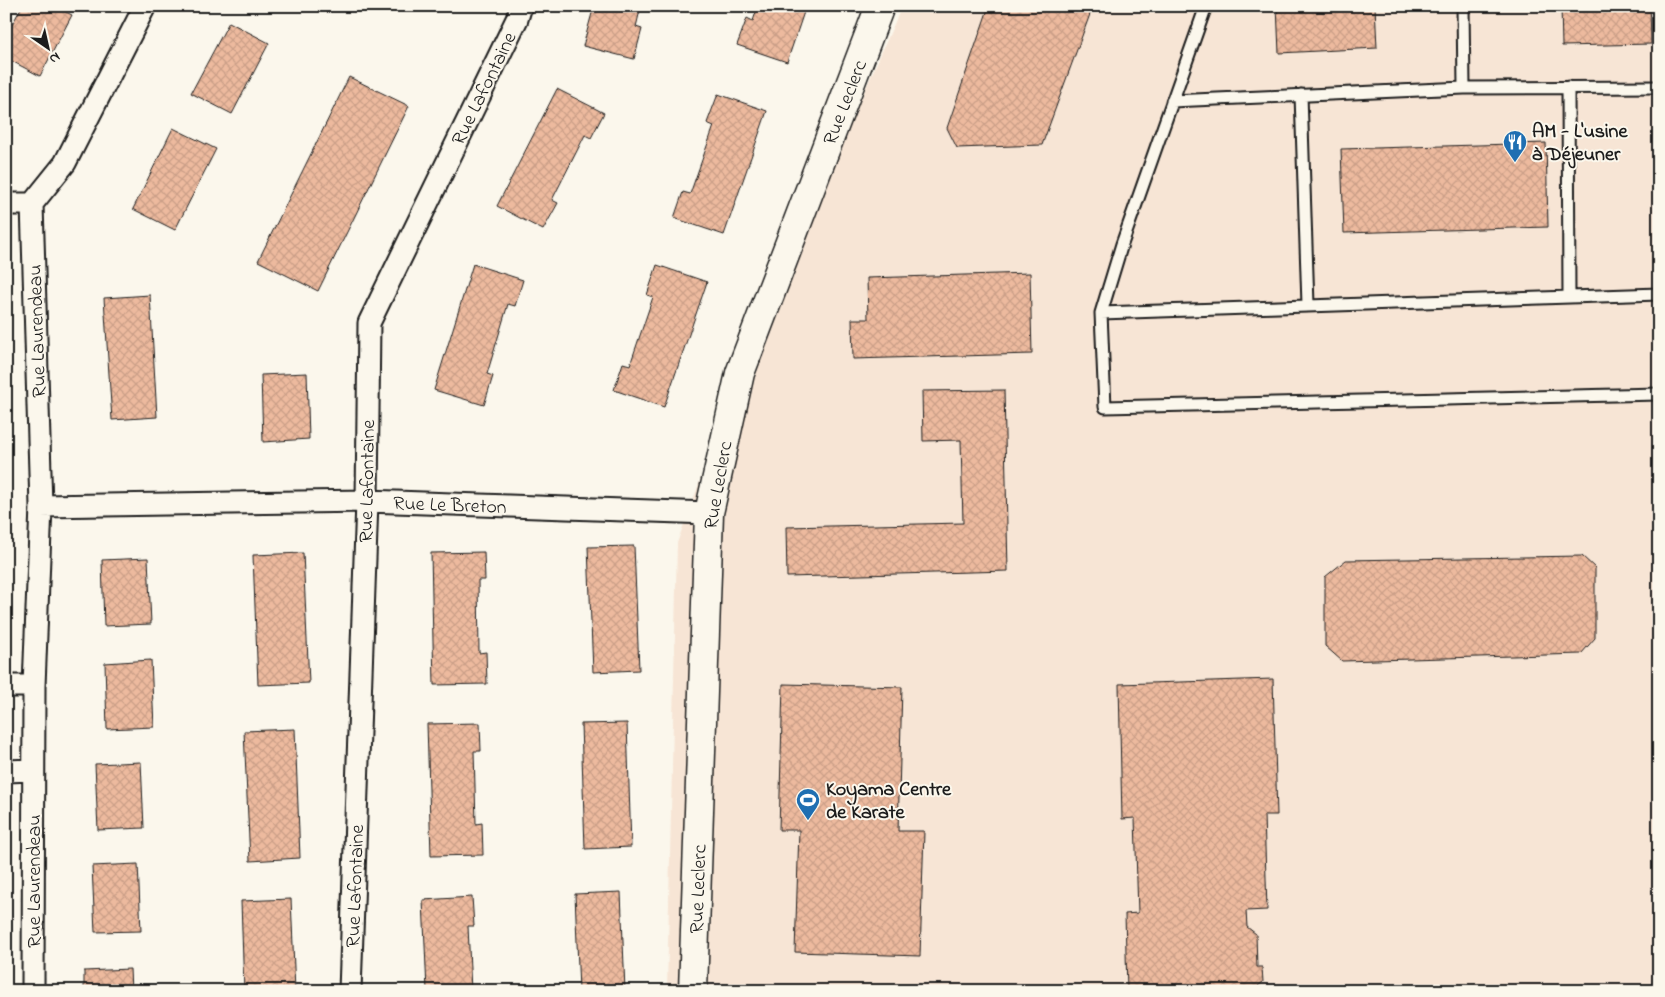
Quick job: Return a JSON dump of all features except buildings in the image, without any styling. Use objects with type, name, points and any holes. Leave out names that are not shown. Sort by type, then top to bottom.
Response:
[{"type":"street","points":[[6,204],[32,204],[65,163],[145,6]]},
{"type":"street","name":"Rue Lafontaine","points":[[350,991],[367,501],[369,323],[517,19],[521,6]]},
{"type":"street","name":"Rue Leclerc","points":[[693,991],[709,513],[740,373],[880,6]]},
{"type":"street","name":"Rue Laurendeau","points":[[32,204],[41,506],[32,770],[33,991]]},
{"type":"street","name":"Rue Le Breton","points":[[41,506],[367,501],[709,513]]},
{"type":"street","points":[[6,686],[34,686]]},
{"type":"street","points":[[6,771],[32,770]]},
{"type":"lane","points":[[1206,6],[1122,244],[1102,313],[1105,407],[1659,394]]},
{"type":"lane","points":[[1463,6],[1464,88]]},
{"type":"lane","points":[[1568,87],[1569,296]]},
{"type":"lane","points":[[1172,101],[1464,88],[1659,87]]},
{"type":"lane","points":[[1302,96],[1308,305]]},
{"type":"lane","points":[[1102,313],[1659,294]]},
{"type":"shaded area","points":[[902,6],[1659,6],[1659,991],[667,991],[677,543],[740,373]]},
{"type":"place","name":"AM - L'usine à Déjeuner","points":[[1515,163]]},
{"type":"place","name":"Koyama Centre de Karate","points":[[808,821]]}]
